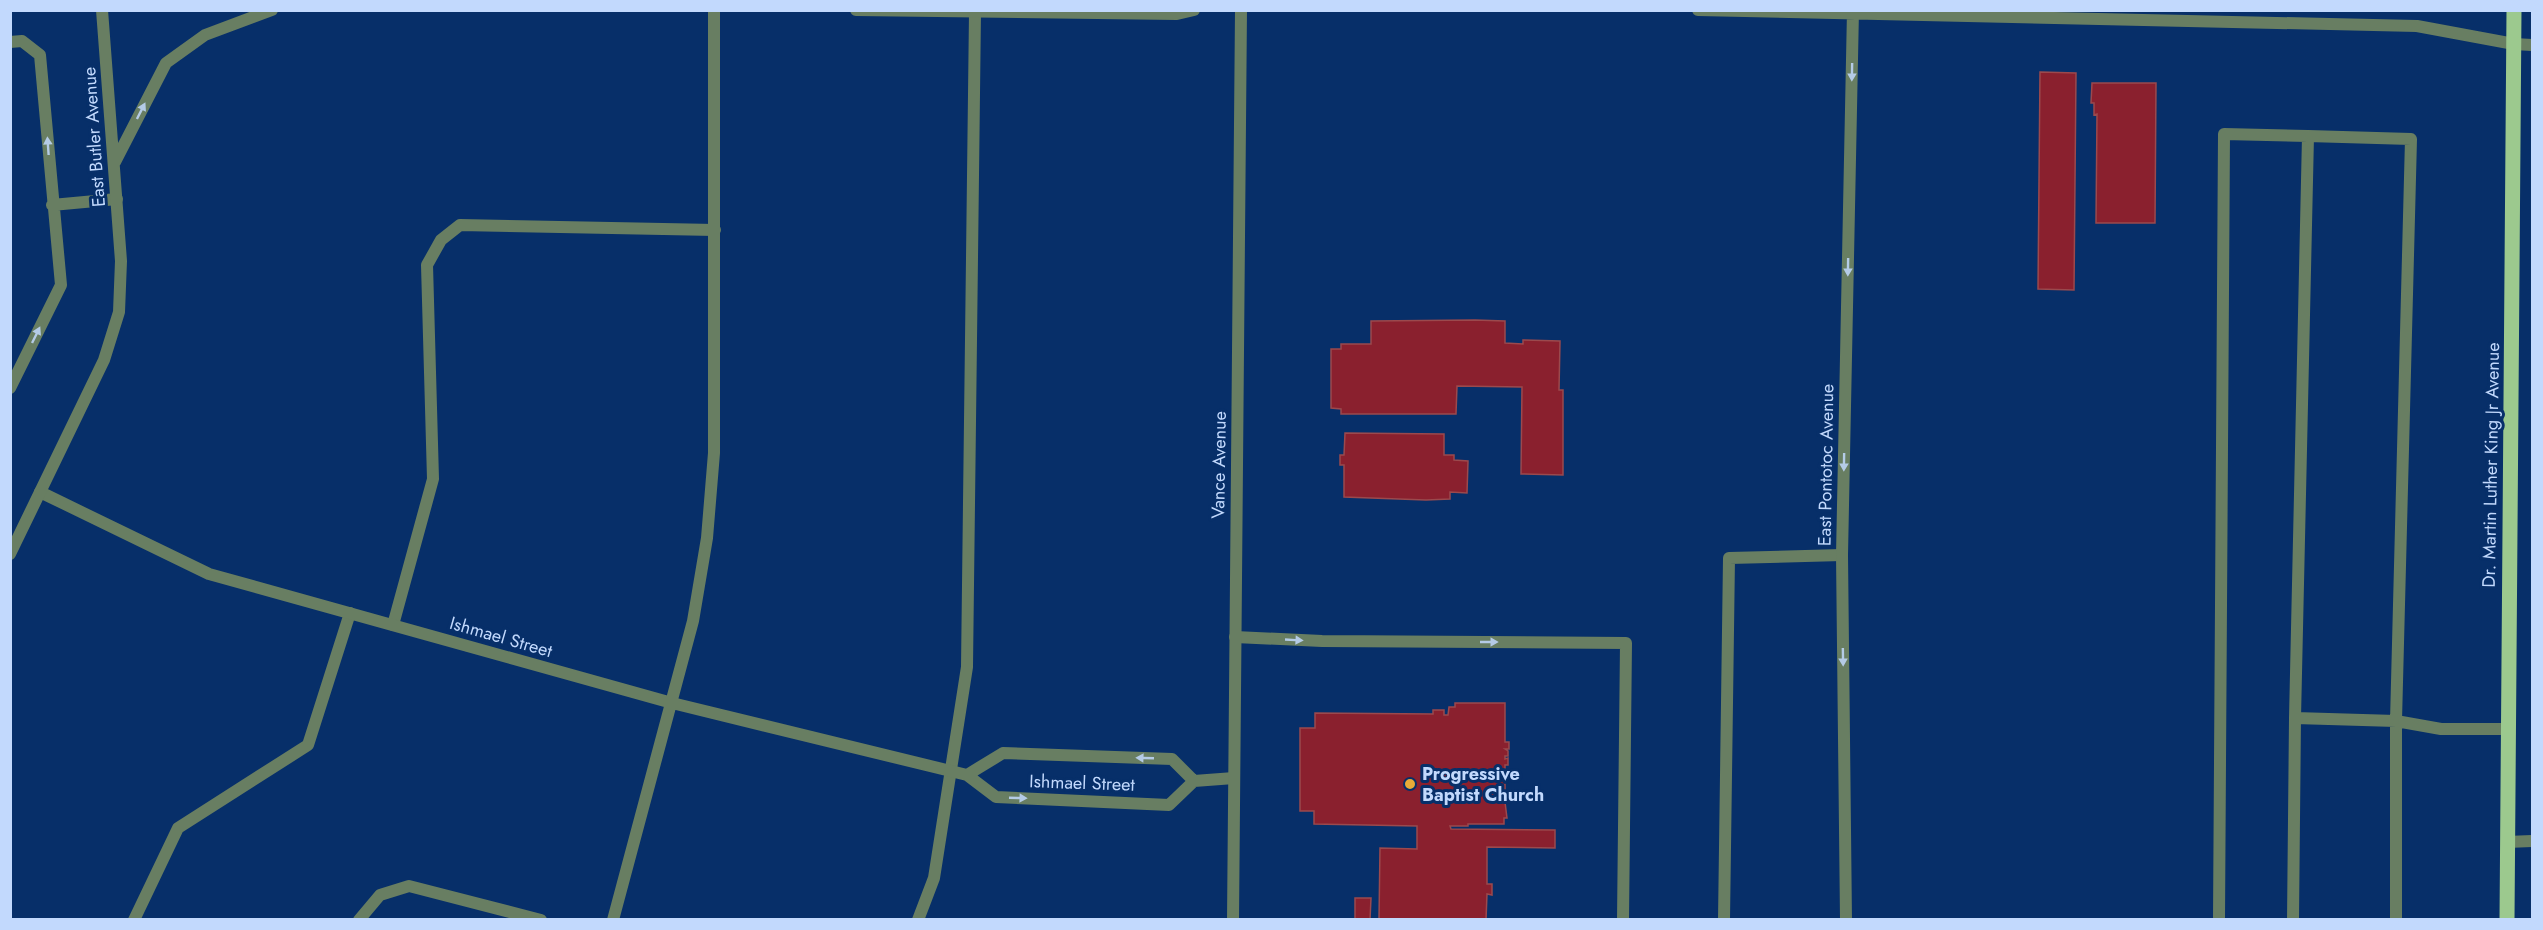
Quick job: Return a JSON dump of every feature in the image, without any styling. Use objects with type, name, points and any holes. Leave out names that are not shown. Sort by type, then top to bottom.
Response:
[{"type":"main road","name":"Dr. Martin Luther King Jr Avenue","points":[[2506,920],[2514,10]]},
{"type":"street","name":"East Butler Avenue","points":[[10,554],[104,360],[118,312],[122,261],[102,10]]},
{"type":"street","points":[[114,163],[166,63],[205,35],[272,10]]},
{"type":"street","points":[[613,920],[693,621],[707,538],[714,453],[714,10]]},
{"type":"street","points":[[856,10],[1177,14],[1194,10]]},
{"type":"street","name":"Vance Avenue","points":[[1233,920],[1241,10]]},
{"type":"street","points":[[1698,10],[2417,26],[2514,44],[2532,45]]},
{"type":"street","points":[[918,920],[934,878],[967,667],[975,12]]},
{"type":"street","name":"East Pontotoc Avenue","points":[[1846,920],[1842,555],[1853,12]]},
{"type":"street","points":[[10,387],[61,285],[40,55],[16,42]]},
{"type":"street","points":[[2219,920],[2224,134],[2411,139],[2396,721],[2396,920]]},
{"type":"street","points":[[2293,920],[2295,718],[2308,136]]},
{"type":"street","points":[[52,205],[117,199]]},
{"type":"street","points":[[393,626],[433,479],[427,265],[441,240],[460,225],[715,230]]},
{"type":"street","name":"Ishmael Street","points":[[40,492],[209,574],[672,703],[967,775],[996,797],[1169,804],[1194,782],[1172,759],[1003,753],[967,775]]},
{"type":"street","points":[[1724,920],[1729,558],[1842,555]]},
{"type":"street","points":[[134,920],[178,828],[308,744],[350,613]]},
{"type":"street","points":[[1235,637],[1322,641],[1626,643],[1623,920]]},
{"type":"street","points":[[2295,718],[2396,721],[2441,729],[2508,729]]},
{"type":"street","points":[[1194,782],[1234,778]]},
{"type":"street","points":[[2507,842],[2532,842]]},
{"type":"street","points":[[359,920],[380,895],[409,886],[541,920]]},
{"type":"building","points":[[2040,72],[2076,73],[2074,290],[2038,289]]},
{"type":"building","points":[[2092,83],[2156,83],[2155,223],[2096,223],[2097,114],[2094,115],[2094,103],[2091,103]]},
{"type":"building","points":[[1371,321],[1505,321],[1505,343],[1523,344],[1523,340],[1560,341],[1559,390],[1563,390],[1563,475],[1521,474],[1522,387],[1457,386],[1456,414],[1341,414],[1341,409],[1331,408],[1331,349],[1341,349],[1341,344],[1371,344]]},
{"type":"building","points":[[1345,433],[1444,434],[1444,455],[1454,455],[1454,460],[1468,461],[1467,493],[1450,492],[1450,499],[1426,500],[1344,497],[1344,465],[1340,465],[1340,455],[1344,455]]},
{"type":"building","points":[[1455,703],[1505,703],[1505,742],[1509,742],[1509,749],[1505,749],[1508,751],[1508,756],[1505,756],[1505,759],[1508,758],[1508,765],[1505,765],[1507,818],[1504,818],[1504,824],[1468,824],[1468,826],[1450,826],[1451,829],[1555,830],[1555,848],[1487,847],[1487,884],[1492,884],[1492,895],[1487,894],[1486,920],[1379,920],[1380,848],[1417,849],[1417,826],[1314,824],[1314,811],[1300,811],[1300,728],[1315,728],[1315,713],[1433,714],[1433,710],[1444,710],[1444,715],[1448,715],[1449,707],[1455,707]]},
{"type":"building","points":[[1355,898],[1371,898],[1370,920],[1355,920]]},
{"type":"place","name":"Progressive Baptist Church","points":[[1410,784]]}]
